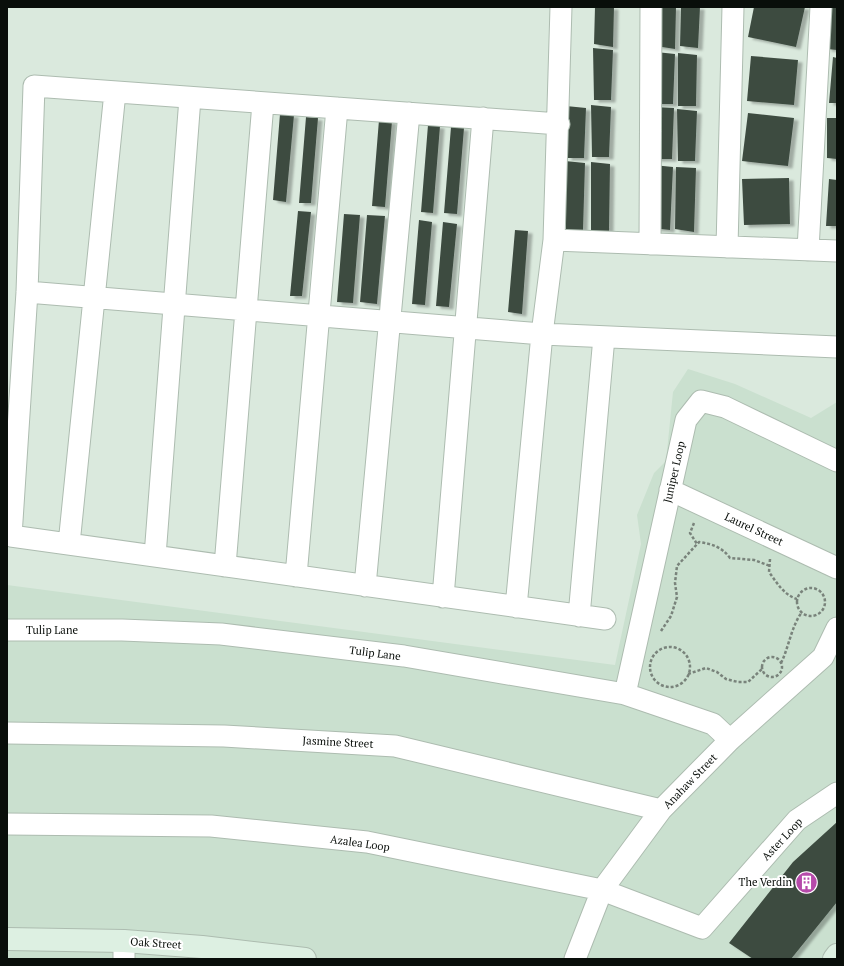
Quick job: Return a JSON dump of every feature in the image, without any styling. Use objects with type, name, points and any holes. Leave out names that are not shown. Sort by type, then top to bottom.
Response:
[{"type":"street","points":[[516,607],[542,334],[554,240],[559,124],[561,7]]},
{"type":"street","points":[[650,244],[651,7]]},
{"type":"street","points":[[727,247],[733,7]]},
{"type":"street","points":[[808,250],[821,7]]},
{"type":"street","points":[[559,124],[34,86],[27,292],[11,536],[605,619]]},
{"type":"street","points":[[69,544],[115,92]]},
{"type":"street","points":[[155,556],[190,98]]},
{"type":"street","points":[[225,566],[263,103]]},
{"type":"street","points":[[296,576],[337,108]]},
{"type":"street","points":[[365,586],[409,113]]},
{"type":"street","points":[[443,597],[483,118]]},
{"type":"street","points":[[554,240],[837,251]]},
{"type":"street","points":[[27,292],[542,334],[837,347]]},
{"type":"street","points":[[579,616],[604,337]]},
{"type":"street","name":"Juniper Loop","points":[[625,694],[686,420],[701,401],[725,406],[837,461]]},
{"type":"street","name":"Laurel Street","points":[[670,490],[837,568]]},
{"type":"street","name":"Anahaw Street","points":[[575,959],[602,890],[661,810],[730,740],[823,657],[837,628]]},
{"type":"street","name":"Tulip Lane","points":[[7,630],[122,630],[221,634],[404,656],[625,694],[713,724],[730,740]]},
{"type":"street","name":"Jasmine Street","points":[[7,733],[224,736],[395,746],[661,810]]},
{"type":"street","name":"Aster Loop","points":[[702,928],[797,820],[837,793]]},
{"type":"street","name":"Azalea Loop","points":[[7,824],[211,826],[367,842],[602,890],[702,928]]},
{"type":"street","name":"Oak Street","points":[[7,939],[124,950],[202,947],[304,959]]},
{"type":"street","points":[[834,959],[837,955]]},
{"type":"path","points":[[780,541],[770,560],[769,572],[789,597],[797,599]]},
{"type":"path","points":[[658,635],[671,616],[677,597],[675,583],[677,566],[699,542],[709,543],[724,550],[730,558],[754,560],[770,566]]},
{"type":"path","points":[[811,588],[820,591],[825,597],[825,606],[819,613],[810,616],[802,612],[797,604],[797,599],[802,591],[811,588]]},
{"type":"path","points":[[781,663],[776,658],[767,658],[762,662],[762,669],[768,676],[774,677],[780,673],[781,663],[788,647],[796,620],[802,612]]},
{"type":"path","points":[[656,647],[655,653],[650,662],[650,668],[652,677],[659,684],[670,686],[681,683],[688,675],[706,668],[717,672],[726,679],[738,682],[748,682],[762,669]]},
{"type":"path","points":[[655,653],[666,647],[678,648],[683,652],[689,663],[688,675]]},
{"type":"shaded area","points":[[688,369],[735,384],[811,418],[837,402],[837,959],[7,959],[7,585],[615,665],[641,544],[637,515],[654,473],[666,461],[673,392]]},
{"type":"building","points":[[595,7],[614,7],[613,47],[594,44]]},
{"type":"building","points":[[657,7],[676,7],[675,49],[656,46]]},
{"type":"building","points":[[681,7],[700,7],[698,48],[680,46]]},
{"type":"building","points":[[754,7],[805,7],[796,47],[748,37]]},
{"type":"building","points":[[830,7],[837,7],[837,50],[827,49]]},
{"type":"building","points":[[593,48],[613,50],[611,100],[594,100]]},
{"type":"building","points":[[656,52],[675,54],[673,104],[656,104]]},
{"type":"building","points":[[678,53],[697,55],[696,106],[678,106]]},
{"type":"building","points":[[751,56],[798,60],[794,105],[747,101]]},
{"type":"building","points":[[833,57],[837,58],[837,103],[829,103]]},
{"type":"building","points":[[591,105],[611,107],[609,157],[592,157]]},
{"type":"building","points":[[566,106],[586,108],[584,158],[567,158]]},
{"type":"building","points":[[654,107],[674,108],[672,159],[655,159]]},
{"type":"building","points":[[677,109],[697,111],[695,161],[678,161]]},
{"type":"building","points":[[748,113],[794,118],[788,166],[742,161]]},
{"type":"building","points":[[280,114],[294,115],[286,202],[273,200]]},
{"type":"building","points":[[306,117],[318,118],[311,203],[299,203]]},
{"type":"building","points":[[827,118],[837,118],[837,159],[827,158]]},
{"type":"building","points":[[379,120],[392,121],[385,207],[372,206]]},
{"type":"building","points":[[428,125],[440,126],[433,213],[421,212]]},
{"type":"building","points":[[451,127],[464,128],[457,214],[444,213]]},
{"type":"building","points":[[565,161],[585,163],[583,230],[566,231]]},
{"type":"building","points":[[591,162],[610,164],[609,231],[591,232]]},
{"type":"building","points":[[653,165],[673,167],[670,230],[652,228]]},
{"type":"building","points":[[676,167],[696,168],[694,232],[675,229]]},
{"type":"building","points":[[789,178],[790,224],[744,225],[742,179]]},
{"type":"building","points":[[829,179],[837,180],[837,226],[826,226]]},
{"type":"building","points":[[298,211],[311,212],[302,296],[290,296]]},
{"type":"building","points":[[344,214],[360,215],[353,303],[337,302]]},
{"type":"building","points":[[367,215],[385,216],[377,304],[360,302]]},
{"type":"building","points":[[419,220],[432,222],[425,305],[412,304]]},
{"type":"building","points":[[443,222],[457,224],[449,307],[436,306]]},
{"type":"building","points":[[515,230],[528,231],[522,314],[508,312]]},
{"type":"building","name":"The Verdin","points":[[837,822],[837,902],[791,959],[753,959],[729,943],[793,862]]},
{"type":"place","name":"The Verdin","points":[[807,882]]}]
